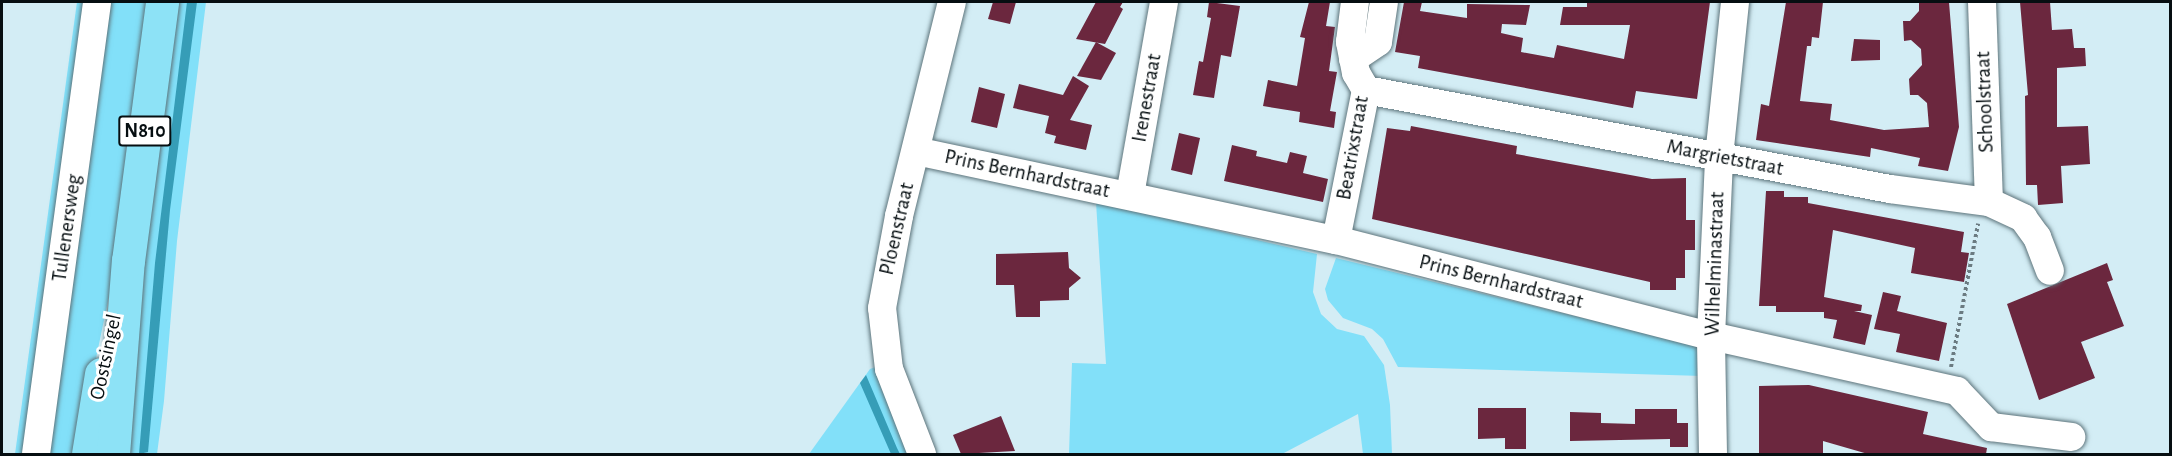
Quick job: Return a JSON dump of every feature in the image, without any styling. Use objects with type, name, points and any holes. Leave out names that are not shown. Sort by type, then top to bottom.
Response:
[{"type":"main road","name":"Oostsingel","points":[[112,454],[128,261],[162,2]]},
{"type":"main road","name":"Oostsingel","points":[[87,454],[107,339],[128,261]]},
{"type":"street","name":"Tullenersweg","points":[[36,454],[97,2]]},
{"type":"street","name":"Ploenstraat","points":[[922,454],[889,369],[882,308],[896,227],[952,2]]},
{"type":"street","name":"Irenestraat","points":[[1130,195],[1164,2]]},
{"type":"street","name":"Beatrixstraat","points":[[1336,240],[1366,90],[1356,73],[1350,42],[1355,2]]},
{"type":"street","points":[[1353,59],[1378,42],[1384,2]]},
{"type":"street","name":"Wilhelminastraat","points":[[1713,454],[1711,336],[1719,158],[1735,2]]},
{"type":"street","name":"Schoolstraat","points":[[1982,2],[1986,202]]},
{"type":"street","name":"Margrietstraat","points":[[1366,90],[1719,158],[1986,202],[2023,218],[2037,237],[2050,271]]},
{"type":"street","name":"Prins Bernhardstraat","points":[[916,151],[1336,240],[1711,336],[1947,388],[1957,391],[1991,427],[2071,436]]},
{"type":"path","points":[[1947,388],[1986,202]]},
{"type":"shaded area","points":[[77,2],[94,2],[32,454],[15,454]]},
{"type":"shaded area","points":[[104,2],[150,2],[119,248],[94,368],[81,454],[42,454]]},
{"type":"shaded area","points":[[174,2],[206,2],[177,241],[164,401],[157,454],[119,454]]},
{"type":"shaded area","points":[[187,2],[197,2],[170,210],[148,452],[139,454],[155,263]]},
{"type":"shaded area","points":[[1096,202],[1317,254],[1313,292],[1321,314],[1337,329],[1364,336],[1384,365],[1390,405],[1392,454],[1363,454],[1358,414],[1282,454],[1069,454],[1072,363],[1106,364]]},
{"type":"shaded area","points":[[1336,258],[1690,344],[1699,348],[1703,376],[1398,367],[1383,339],[1372,329],[1343,318],[1328,300],[1325,289]]},
{"type":"shaded area","points":[[881,365],[915,454],[809,454],[870,369]]},
{"type":"shaded area","points":[[866,375],[900,454],[891,454],[860,383]]},
{"type":"building","points":[[993,2],[1016,2],[1010,24],[988,19]]},
{"type":"building","points":[[1096,2],[1123,2],[1120,7],[1123,9],[1105,44],[1076,39]]},
{"type":"building","points":[[1209,2],[1240,6],[1231,57],[1221,55],[1214,98],[1193,95],[1199,61],[1203,62],[1211,18],[1207,17]]},
{"type":"building","points":[[1309,2],[1330,2],[1326,26],[1335,27],[1329,71],[1337,72],[1330,111],[1336,112],[1334,128],[1299,122],[1300,112],[1263,106],[1268,80],[1297,86],[1305,38],[1300,37]]},
{"type":"building","points":[[1404,2],[1422,2],[1420,11],[1467,18],[1467,4],[1530,5],[1526,25],[1502,24],[1501,33],[1523,38],[1521,52],[1554,58],[1557,45],[1624,59],[1630,25],[1560,25],[1563,7],[1587,7],[1587,2],[1710,2],[1697,99],[1636,91],[1633,108],[1418,68],[1420,56],[1395,52]]},
{"type":"building","points":[[1786,2],[1823,2],[1819,38],[1812,37],[1811,46],[1807,46],[1800,101],[1832,104],[1830,120],[1884,130],[1929,127],[1927,103],[1918,95],[1910,95],[1909,79],[1922,65],[1921,49],[1911,40],[1904,41],[1903,21],[1910,21],[1919,11],[1919,2],[1949,2],[1959,127],[1948,171],[1918,166],[1920,158],[1871,148],[1870,157],[1756,140],[1761,104],[1769,106]]},
{"type":"building","points":[[2020,2],[2050,2],[2052,30],[2072,29],[2074,48],[2085,48],[2086,66],[2057,68],[2057,127],[2088,126],[2090,164],[2061,166],[2063,203],[2038,205],[2037,185],[2026,185],[2025,96],[2028,95]]},
{"type":"building","points":[[1854,39],[1880,40],[1880,60],[1851,61]]},
{"type":"building","points":[[1096,42],[1116,53],[1101,80],[1077,76]]},
{"type":"building","points":[[1073,76],[1089,86],[1070,120],[1092,125],[1086,150],[1054,143],[1056,136],[1045,133],[1049,116],[1013,108],[1019,84],[1063,95]]},
{"type":"building","points":[[979,87],[1005,94],[997,128],[971,122]]},
{"type":"building","points":[[1411,126],[1517,146],[1516,154],[1652,179],[1686,178],[1686,220],[1695,220],[1695,250],[1685,250],[1685,278],[1676,278],[1676,290],[1650,290],[1650,282],[1372,219],[1387,128],[1410,131]]},
{"type":"building","points":[[1179,133],[1200,138],[1192,175],[1171,170]]},
{"type":"building","points":[[1232,145],[1257,151],[1256,156],[1287,163],[1290,152],[1307,156],[1303,173],[1328,179],[1323,202],[1224,181]]},
{"type":"building","points":[[1766,191],[1784,191],[1784,197],[1808,197],[1808,203],[1964,232],[1961,252],[1969,253],[1964,282],[1911,273],[1915,248],[1833,230],[1824,297],[1862,305],[1861,311],[1854,311],[1872,315],[1865,345],[1833,338],[1837,320],[1824,318],[1824,312],[1776,312],[1776,306],[1759,306]]},
{"type":"building","points":[[1068,252],[1069,268],[1081,278],[1069,288],[1069,300],[1040,301],[1040,317],[1016,317],[1014,285],[996,285],[996,254]]},
{"type":"building","points":[[2107,263],[2113,280],[2107,282],[2124,326],[2081,342],[2095,378],[2039,400],[2007,304]]},
{"type":"building","points":[[1883,292],[1901,296],[1897,311],[1947,323],[1939,361],[1896,352],[1900,334],[1874,329]]},
{"type":"building","points":[[1809,385],[1928,412],[1923,434],[1987,448],[1986,454],[1868,454],[1823,441],[1823,454],[1759,454],[1759,386]]},
{"type":"building","points":[[1478,408],[1526,408],[1526,449],[1505,449],[1505,438],[1478,439]]},
{"type":"building","points":[[1635,409],[1677,409],[1677,423],[1688,423],[1688,447],[1670,447],[1670,439],[1570,441],[1570,412],[1601,413],[1601,423],[1635,424]]},
{"type":"building","points":[[1001,416],[1015,451],[961,454],[953,435]]}]
